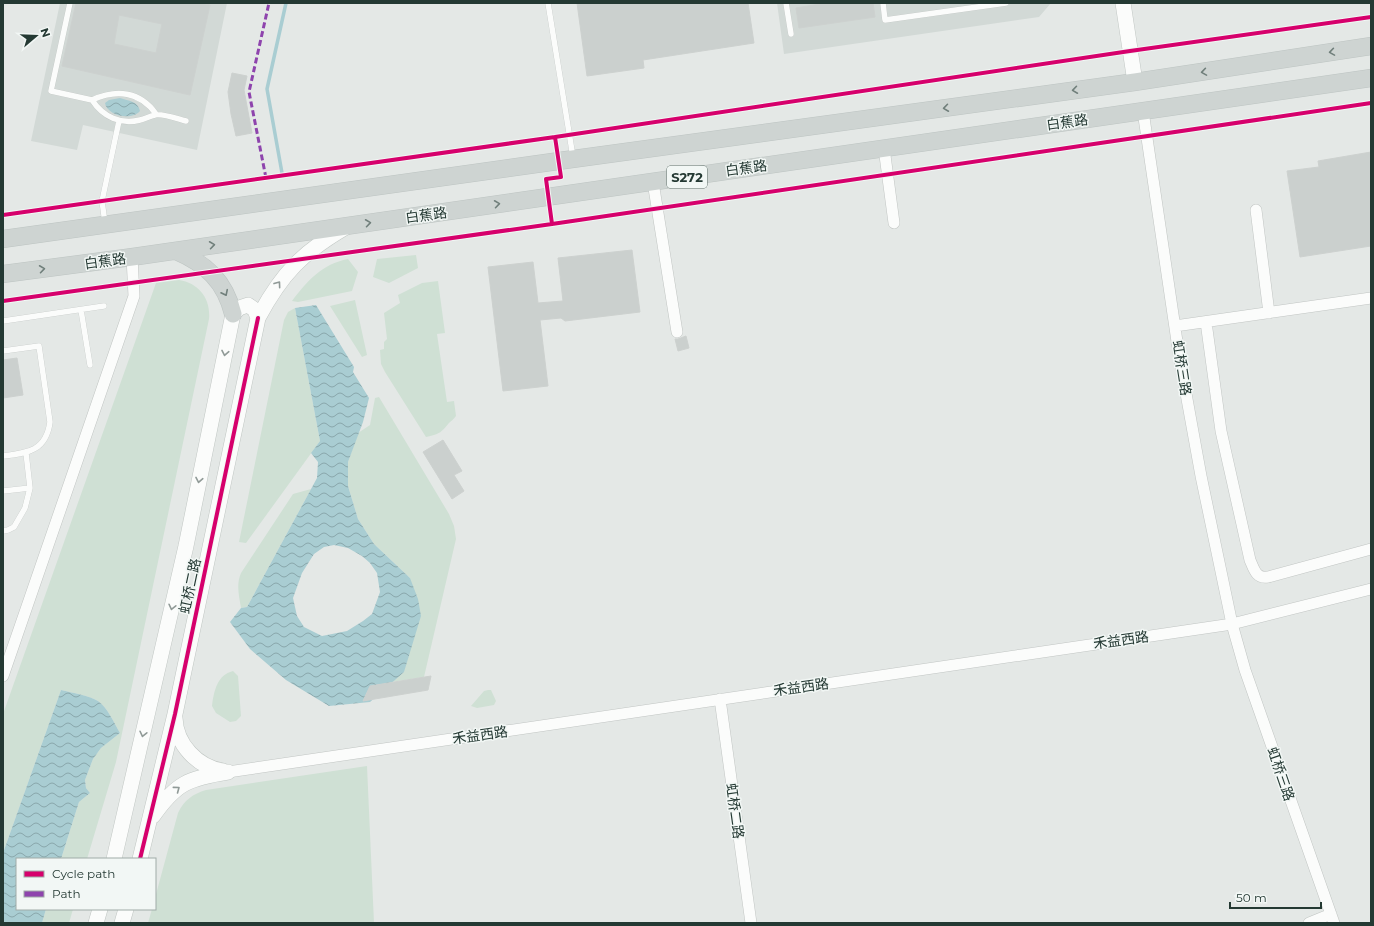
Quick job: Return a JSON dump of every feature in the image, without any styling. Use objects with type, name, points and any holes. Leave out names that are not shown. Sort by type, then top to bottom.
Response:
[{"type":"main road","name":"S272","points":[[3,239],[1135,82],[1371,46]]},
{"type":"main road","name":"白蕉路","points":[[3,274],[176,251],[1371,78]]},
{"type":"main road","points":[[176,251],[196,261],[214,275],[226,294],[233,314]]},
{"type":"street","points":[[1123,3],[1135,82]]},
{"type":"street","name":"虹桥三路","points":[[1143,111],[1175,326],[1201,476],[1232,624],[1245,670],[1329,919]]},
{"type":"street","points":[[884,148],[894,223]]},
{"type":"street","points":[[653,182],[676,332]]},
{"type":"street","points":[[1256,210],[1270,313]]},
{"type":"street","name":"虹桥二路","points":[[140,858],[175,714],[258,318],[274,290],[295,264],[320,243],[348,226]]},
{"type":"street","points":[[3,676],[134,296],[132,257]]},
{"type":"street","points":[[1175,326],[1371,298]]},
{"type":"street","points":[[233,314],[239,308],[248,305],[255,310],[258,318]]},
{"type":"street","name":"虹桥二路","points":[[114,858],[186,546],[233,314]]},
{"type":"street","points":[[1206,322],[1221,431],[1250,560],[1256,573],[1261,577],[1268,577],[1371,549]]},
{"type":"street","name":"禾益西路","points":[[228,772],[1232,624],[1371,589]]},
{"type":"street","name":"虹桥二路","points":[[720,699],[751,923]]},
{"type":"street","points":[[175,714],[175,725],[190,753],[199,762],[209,767],[228,772]]},
{"type":"street","points":[[147,832],[153,817],[160,806],[180,787],[191,780],[203,776],[228,772]]},
{"type":"street","points":[[96,923],[100,910]]},
{"type":"street","points":[[122,923],[126,910]]},
{"type":"street","points":[[1309,923],[1329,919]]},
{"type":"lane","points":[[70,3],[51,91],[92,100],[109,94],[127,94],[144,101],[156,114]]},
{"type":"lane","points":[[548,3],[574,159]]},
{"type":"lane","points":[[786,3],[790,34]]},
{"type":"lane","points":[[883,3],[886,20],[1006,3]]},
{"type":"lane","points":[[92,100],[96,107],[119,122],[138,121],[156,114],[186,121]]},
{"type":"lane","points":[[105,225],[102,201],[119,122]]},
{"type":"lane","points":[[3,321],[104,306]]},
{"type":"lane","points":[[81,310],[90,365]]},
{"type":"lane","points":[[3,351],[39,346],[50,422],[49,433],[44,442],[35,449],[26,453],[3,456]]},
{"type":"lane","points":[[3,531],[14,526],[25,508],[30,488],[26,453]]},
{"type":"lane","points":[[3,491],[30,488]]},
{"type":"shaded area","points":[[60,3],[227,3],[197,150],[83,125],[77,150],[31,141]]},
{"type":"shaded area","points":[[777,3],[1051,3],[1039,17],[784,54]]},
{"type":"green space","points":[[416,255],[418,268],[389,283],[373,277],[377,259]]},
{"type":"green space","points":[[348,259],[358,272],[352,291],[298,302],[292,301],[309,280],[316,274],[330,265]]},
{"type":"green space","points":[[179,280],[198,288],[206,299],[209,319],[116,762],[87,858],[61,858],[79,802],[90,793],[86,788],[85,780],[93,759],[101,748],[120,733],[108,712],[98,701],[61,690],[3,853],[3,714],[156,283]]},
{"type":"green space","points":[[438,281],[445,333],[437,334],[447,402],[454,401],[456,416],[439,433],[426,437],[385,372],[381,364],[380,350],[384,349],[384,342],[387,339],[384,313],[400,303],[398,295],[422,283]]},
{"type":"green space","points":[[355,300],[367,355],[362,357],[330,306]]},
{"type":"green space","points":[[295,308],[320,441],[246,543],[239,542],[284,320],[288,312]]},
{"type":"green space","points":[[379,397],[449,514],[454,526],[456,539],[424,677],[392,682],[404,672],[410,578],[374,544],[358,519],[348,486],[348,462],[358,433],[370,425],[375,398]]},
{"type":"green space","points":[[311,489],[247,607],[241,608],[238,586],[241,573],[293,494]]},
{"type":"green space","points":[[233,671],[238,676],[241,716],[236,721],[230,722],[216,713],[212,706],[217,684],[223,676]]},
{"type":"green space","points":[[491,690],[496,701],[494,705],[477,708],[471,706],[484,691]]},
{"type":"green space","points":[[367,766],[374,923],[148,923],[152,910],[156,910],[156,894],[178,813],[183,804],[189,798],[206,790]]},
{"type":"green space","points":[[46,910],[73,910],[69,923],[42,923]]},
{"type":"water","points":[[120,98],[135,103],[140,111],[131,116],[120,116],[110,111],[105,103],[109,100]]},
{"type":"water","points":[[316,305],[354,367],[353,372],[369,398],[363,422],[348,462],[348,486],[358,519],[374,544],[410,578],[418,599],[421,616],[404,672],[370,702],[329,706],[286,680],[250,649],[230,622],[241,608],[247,607],[317,478],[318,462],[311,453],[320,441],[295,308]],"holes":[[[334,545],[348,548],[362,556],[370,563],[377,573],[380,592],[372,614],[363,621],[347,631],[322,636],[304,627],[297,616],[293,598],[302,573],[314,554],[324,547]]]},
{"type":"water","points":[[61,690],[98,701],[108,712],[120,733],[101,748],[93,759],[85,780],[86,788],[90,793],[79,802],[61,858],[16,858],[16,910],[46,910],[42,923],[3,923],[3,853]]},
{"type":"building","points":[[76,3],[200,3],[210,5],[190,95],[62,66]],"holes":[[[119,15],[162,24],[156,53],[114,44]]]},
{"type":"building","points":[[577,3],[748,3],[754,43],[643,60],[644,68],[587,76]]},
{"type":"building","points":[[826,3],[873,3],[875,17],[799,28],[796,8]]},
{"type":"building","points":[[232,73],[247,76],[244,90],[252,133],[236,136],[228,92]]},
{"type":"building","points":[[1371,152],[1371,246],[1300,257],[1287,171],[1319,167],[1318,161]]},
{"type":"building","points":[[632,250],[640,312],[565,321],[561,318],[540,320],[548,386],[503,391],[488,267],[533,262],[538,303],[563,301],[558,258]]},
{"type":"building","points":[[686,336],[689,348],[678,351],[675,339]]},
{"type":"building","points":[[17,358],[23,395],[3,398],[3,360]]},
{"type":"building","points":[[443,440],[462,471],[454,475],[464,491],[452,499],[423,452]]},
{"type":"building","points":[[431,676],[428,690],[363,701],[370,686]]},
{"type":"waterway","points":[[282,173],[267,89],[286,3]]},
{"type":"marked path","points":[[266,178],[249,92],[269,3]]},
{"type":"cycle path","points":[[3,215],[555,137],[1130,51],[1371,17]]},
{"type":"cycle path","points":[[3,301],[552,224],[1371,103]]},
{"type":"cycle path","points":[[552,224],[546,179],[561,177],[555,137]]},
{"type":"cycle path","points":[[140,858],[175,714],[258,318]]}]
